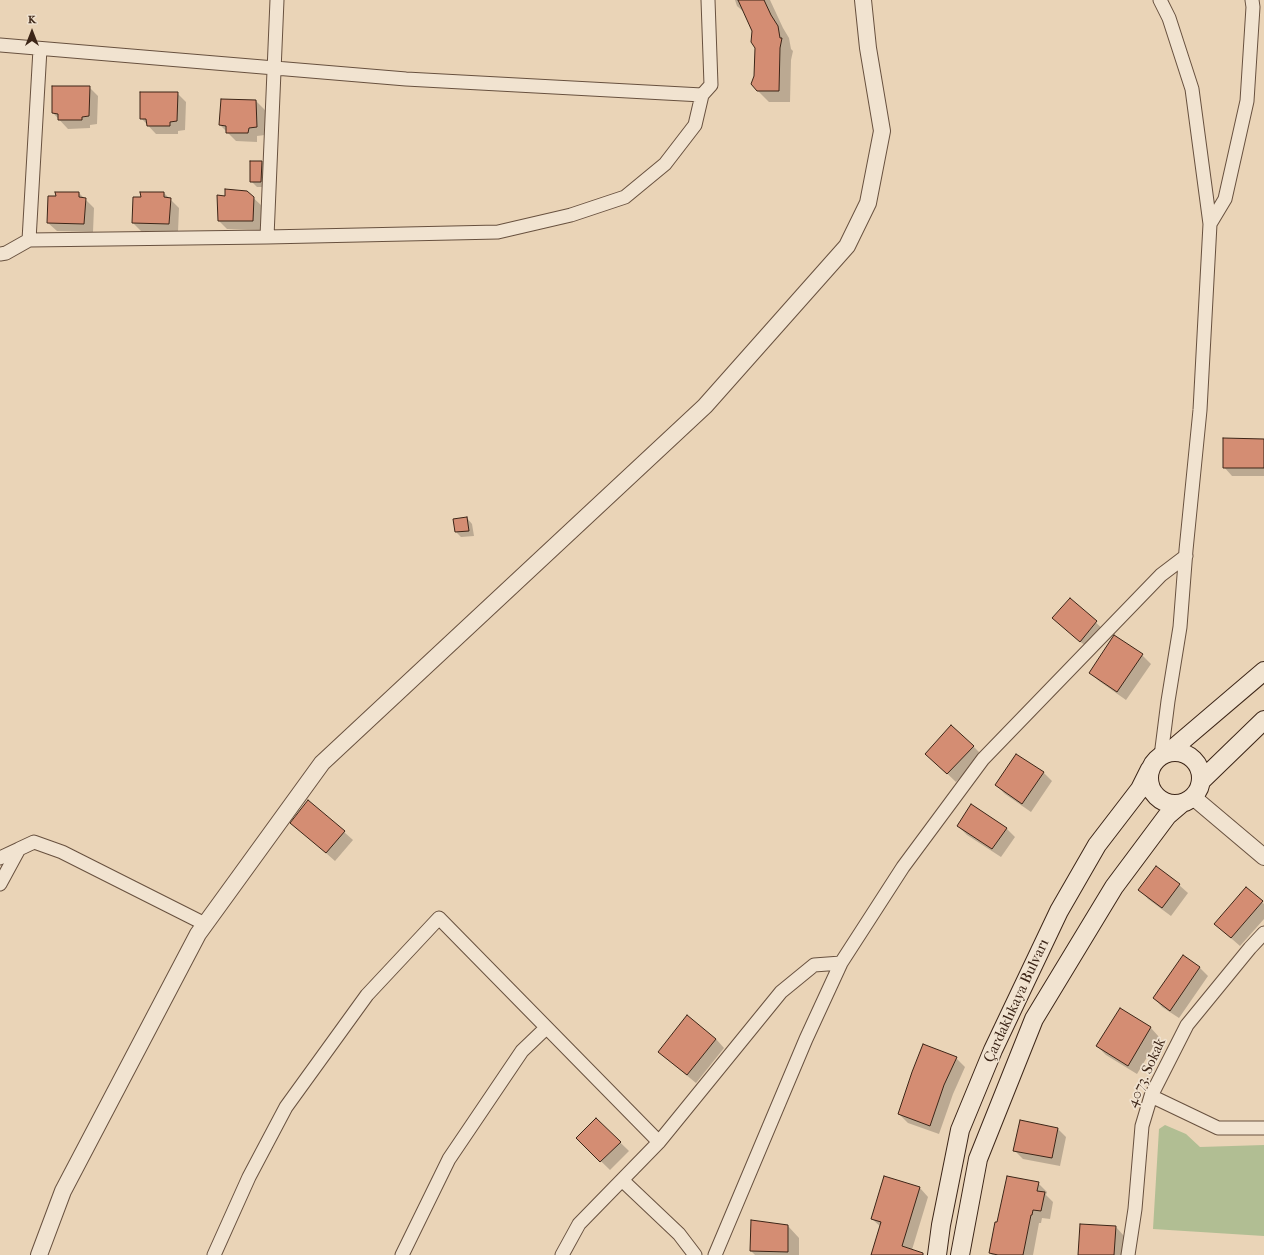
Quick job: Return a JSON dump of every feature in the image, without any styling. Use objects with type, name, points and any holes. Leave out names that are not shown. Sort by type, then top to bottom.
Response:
[{"type":"main road","name":"Çardaklıkaya Bulvarı","points":[[937,1255],[941,1225],[960,1130],[993,1050],[1059,911],[1097,845],[1140,789],[1160,759],[1264,671]]},
{"type":"main road","points":[[1201,781],[1264,720]]},
{"type":"main road","points":[[1178,752],[1186,754],[1198,765],[1201,773],[1201,781],[1199,790],[1187,801],[1175,805],[1159,800],[1153,794],[1148,778],[1160,759],[1178,752]]},
{"type":"main road","name":"Çardaklıkaya Bulvarı","points":[[960,1255],[978,1159],[1034,1019],[1114,888],[1167,816],[1187,801]]},
{"type":"street","points":[[267,237],[277,0]]},
{"type":"street","points":[[0,254],[6,253],[29,240],[498,232],[571,215],[625,197],[665,164],[695,125],[702,95],[711,85],[708,0]]},
{"type":"street","points":[[39,1255],[63,1191],[198,934],[322,763],[705,406],[847,246],[868,203],[882,131],[868,48],[863,0]]},
{"type":"street","points":[[1160,0],[1169,18],[1192,90],[1210,224],[1200,410],[1180,627],[1160,759]]},
{"type":"street","points":[[1210,224],[1225,199],[1247,101],[1253,7],[1252,0]]},
{"type":"street","points":[[0,45],[406,79],[702,95]]},
{"type":"street","points":[[29,240],[40,49]]},
{"type":"street","points":[[715,1255],[794,1066],[841,963],[902,867],[983,759],[1161,575],[1186,556]]},
{"type":"street","points":[[1187,801],[1264,857]]},
{"type":"street","points":[[0,858],[34,842],[62,852],[205,924]]},
{"type":"street","points":[[0,884],[19,849]]},
{"type":"street","points":[[214,1255],[249,1177],[286,1107],[366,995],[439,918],[659,1142]]},
{"type":"street","name":"4073. Sokak","points":[[1128,1255],[1135,1209],[1142,1126],[1151,1096],[1187,1025],[1264,933]]},
{"type":"street","points":[[562,1255],[579,1224],[659,1142],[781,992],[814,965],[841,963]]},
{"type":"street","points":[[402,1255],[449,1159],[522,1051],[546,1028]]},
{"type":"street","points":[[1151,1096],[1218,1128],[1264,1128]]},
{"type":"street","points":[[622,1180],[678,1234],[695,1255]]},
{"type":"green space","points":[[1165,1125],[1186,1134],[1200,1147],[1264,1145],[1264,1236],[1153,1229],[1159,1129]]},
{"type":"building","points":[[738,0],[764,0],[778,26],[780,38],[782,38],[780,48],[779,91],[757,91],[751,84],[754,76],[755,48],[751,42],[752,31]]},
{"type":"building","points":[[52,86],[90,86],[89,116],[82,117],[82,120],[58,120],[58,114],[52,113]]},
{"type":"building","points":[[140,92],[178,92],[177,121],[170,122],[170,126],[147,126],[146,119],[140,119]]},
{"type":"building","points":[[221,99],[256,100],[257,127],[249,128],[248,133],[226,133],[226,126],[219,125]]},
{"type":"building","points":[[250,161],[262,161],[261,182],[250,182]]},
{"type":"building","points":[[225,189],[247,191],[254,197],[253,221],[218,221],[217,195],[225,196]]},
{"type":"building","points":[[55,192],[79,192],[79,197],[86,198],[84,224],[47,223],[48,196],[56,196]]},
{"type":"building","points":[[140,192],[164,192],[164,197],[171,198],[169,224],[132,223],[133,197],[141,197]]},
{"type":"building","points":[[1223,438],[1264,439],[1264,468],[1223,468]]},
{"type":"building","points":[[467,517],[469,531],[455,532],[453,519]]},
{"type":"building","points":[[1070,598],[1097,621],[1080,642],[1052,618]]},
{"type":"building","points":[[1114,635],[1143,654],[1117,692],[1089,673]]},
{"type":"building","points":[[951,725],[974,746],[947,774],[925,754]]},
{"type":"building","points":[[1016,754],[1044,772],[1022,804],[995,785]]},
{"type":"building","points":[[308,800],[345,831],[326,853],[290,823]]},
{"type":"building","points":[[971,804],[1007,828],[992,849],[957,826]]},
{"type":"building","points":[[1156,866],[1180,884],[1162,908],[1138,890]]},
{"type":"building","points":[[1246,887],[1263,901],[1231,938],[1214,924]]},
{"type":"building","points":[[1183,955],[1200,967],[1170,1011],[1153,998]]},
{"type":"building","points":[[1120,1008],[1151,1027],[1128,1066],[1096,1046]]},
{"type":"building","points":[[687,1015],[716,1039],[687,1075],[658,1052]]},
{"type":"building","points":[[923,1044],[957,1057],[944,1085],[930,1126],[898,1114]]},
{"type":"building","points":[[596,1118],[621,1142],[600,1162],[576,1138]]},
{"type":"building","points":[[1020,1120],[1058,1128],[1052,1158],[1013,1151]]},
{"type":"building","points":[[884,1176],[920,1187],[902,1246],[923,1253],[923,1255],[871,1255],[881,1222],[871,1219]]},
{"type":"building","points":[[1007,1176],[1039,1182],[1037,1191],[1045,1192],[1041,1211],[1033,1210],[1031,1215],[1023,1255],[998,1255],[989,1253],[995,1222],[997,1222]]},
{"type":"building","points":[[751,1220],[788,1225],[788,1252],[750,1251]]},
{"type":"building","points":[[1080,1224],[1116,1226],[1114,1255],[1078,1255]]}]
